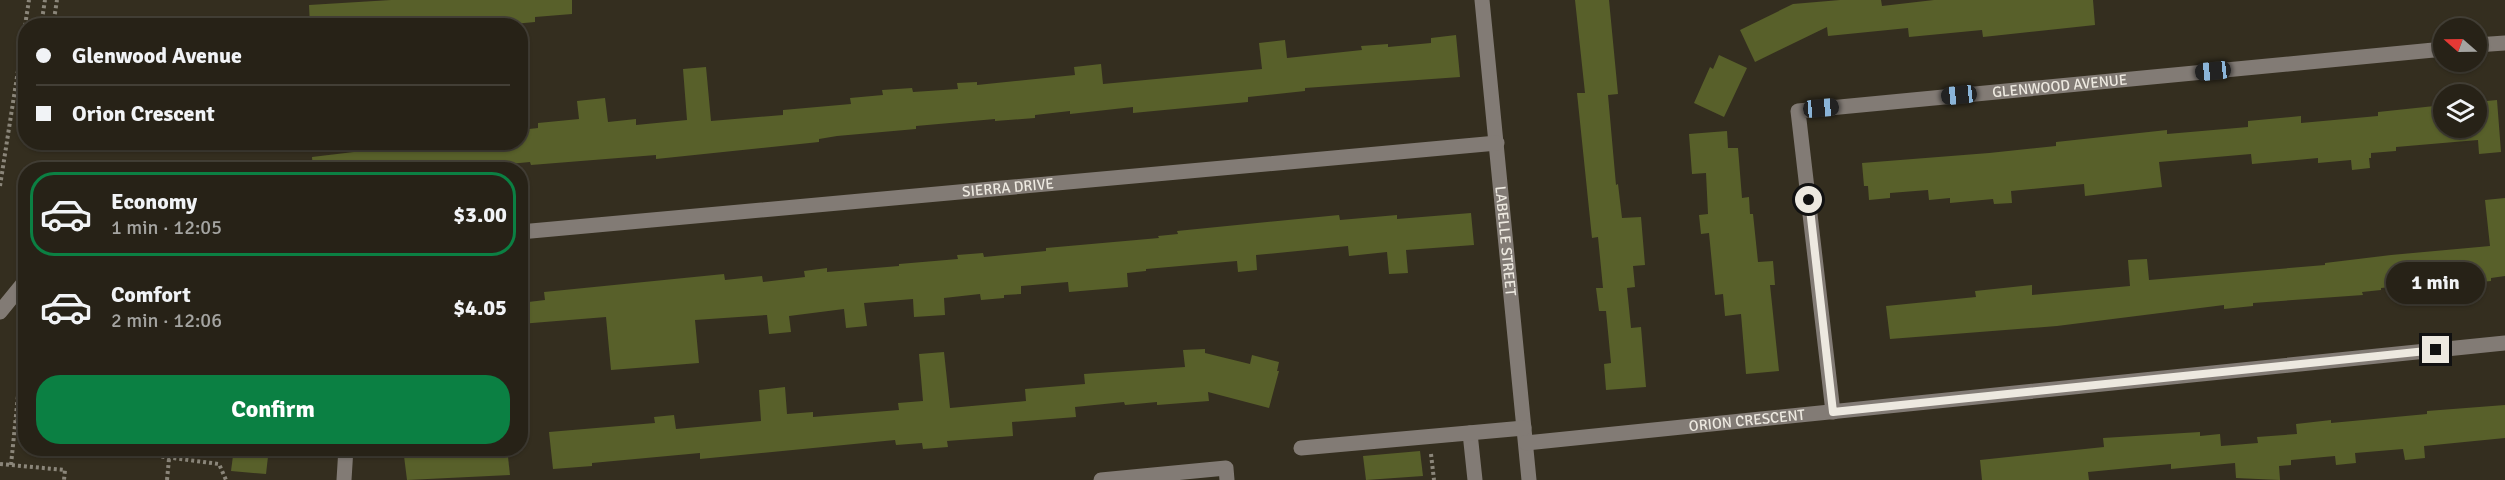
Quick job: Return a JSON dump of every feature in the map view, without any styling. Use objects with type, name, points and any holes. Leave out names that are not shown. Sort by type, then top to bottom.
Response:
[{"type":"street","name":"LABELLE STREET","points":[[1482,0],[1529,480]]},
{"type":"street","points":[[2487,44],[2505,43]]},
{"type":"street","name":"GLENWOOD AVENUE","points":[[1833,412],[1798,111],[2433,50]]},
{"type":"street","name":"SIERRA DRIVE","points":[[528,231],[1497,144]]},
{"type":"street","points":[[0,312],[18,290]]},
{"type":"street","name":"ORION CRESCENT","points":[[1526,443],[2505,343]]},
{"type":"street","points":[[1301,448],[1524,428]]},
{"type":"street","points":[[1470,433],[1475,480]]},
{"type":"street","points":[[344,480],[346,456]]},
{"type":"street","points":[[1101,480],[1226,468],[1227,480]]},
{"type":"path","points":[[26,18],[29,0]]},
{"type":"path","points":[[42,18],[45,0]]},
{"type":"path","points":[[54,18],[57,0]]},
{"type":"path","points":[[0,186],[18,71]]},
{"type":"path","points":[[11,465],[18,397]]},
{"type":"path","points":[[1431,449],[1434,480]]},
{"type":"path","points":[[161,456],[219,464],[226,480]]},
{"type":"path","points":[[167,480],[169,457]]},
{"type":"path","points":[[0,464],[65,470],[64,480]]},
{"type":"building","points":[[391,0],[572,0],[572,14],[535,17],[535,22],[528,23],[528,18],[310,18],[309,5]]},
{"type":"building","points":[[1575,0],[1609,0],[1618,94],[1608,95],[1616,185],[1618,184],[1622,218],[1641,217],[1645,265],[1633,266],[1635,287],[1627,288],[1631,328],[1641,327],[1646,387],[1606,390],[1604,364],[1611,363],[1606,311],[1599,311],[1596,288],[1603,288],[1598,237],[1592,238],[1577,93],[1585,93]]},
{"type":"building","points":[[1840,0],[1881,0],[1882,6],[1934,0],[2093,0],[2095,25],[1983,37],[1982,30],[1909,37],[1908,28],[1828,36],[1827,27],[1755,62],[1740,30],[1793,4]]},
{"type":"building","points":[[1456,35],[1460,77],[1305,88],[1305,91],[1248,97],[1248,102],[1133,113],[1133,107],[1070,114],[1070,111],[1035,115],[1035,118],[916,126],[916,129],[837,136],[819,139],[819,142],[656,159],[656,155],[531,165],[530,162],[508,161],[312,162],[312,157],[370,150],[528,150],[528,129],[538,128],[538,123],[579,119],[577,101],[605,98],[608,122],[636,119],[636,125],[687,120],[683,69],[706,67],[711,121],[783,115],[783,110],[851,104],[850,98],[883,95],[882,90],[912,88],[913,92],[958,89],[957,83],[977,82],[977,85],[1075,75],[1074,67],[1101,64],[1103,84],[1262,69],[1259,43],[1285,40],[1287,58],[1362,50],[1361,46],[1388,44],[1388,47],[1431,43],[1431,38]]},
{"type":"building","points":[[1719,55],[1747,68],[1724,117],[1694,103],[1710,67],[1713,69]]},
{"type":"building","points":[[2497,100],[2501,152],[2479,154],[2478,140],[2396,147],[2396,151],[2371,153],[2370,168],[2352,170],[2351,160],[2318,163],[2318,158],[2252,164],[2251,154],[2159,162],[2162,187],[2085,196],[2084,184],[2011,191],[2012,203],[1994,204],[1993,199],[1950,203],[1950,198],[1929,200],[1928,190],[1890,193],[1890,198],[1869,200],[1868,186],[1864,186],[1862,163],[2056,146],[2056,142],[2167,130],[2167,134],[2248,127],[2248,121],[2301,116],[2301,123],[2378,116],[2378,112],[2433,106],[2433,138],[2487,138],[2487,101]]},
{"type":"building","points":[[1727,131],[1728,148],[1738,148],[1742,198],[1749,197],[1758,262],[1773,261],[1775,285],[1770,285],[1779,371],[1746,374],[1741,314],[1725,316],[1723,294],[1715,295],[1709,233],[1701,234],[1699,215],[1708,214],[1706,173],[1692,174],[1689,134]]},
{"type":"building","points":[[2505,198],[2505,276],[2491,278],[2491,281],[2459,284],[2458,280],[2381,288],[2381,290],[2362,292],[2363,295],[2253,303],[2253,306],[2224,309],[2224,305],[2057,326],[1890,339],[1886,306],[1976,297],[1975,291],[2032,285],[2032,295],[2130,286],[2128,260],[2147,259],[2149,280],[2325,265],[2325,263],[2391,255],[2490,246],[2485,200]]},
{"type":"building","points":[[1471,213],[1474,245],[1406,250],[1408,273],[1389,274],[1387,252],[1349,256],[1348,246],[1256,255],[1257,270],[1238,272],[1237,261],[1146,269],[1146,271],[1127,273],[1128,287],[1069,292],[1068,282],[1021,286],[1021,294],[1004,295],[1004,298],[981,300],[980,294],[944,298],[945,315],[914,317],[913,299],[864,303],[867,326],[846,328],[844,309],[789,316],[791,332],[769,334],[767,315],[695,320],[699,363],[611,370],[606,317],[528,323],[528,302],[545,300],[544,292],[724,274],[725,280],[762,276],[763,282],[805,277],[804,271],[827,268],[827,272],[958,259],[957,255],[983,253],[984,257],[1046,251],[1046,248],[1159,238],[1158,236],[1178,234],[1177,231],[1339,215],[1340,220],[1397,215],[1397,219]]},
{"type":"building","points":[[1205,349],[1205,353],[1250,364],[1252,355],[1279,362],[1277,371],[1279,371],[1269,408],[1208,392],[1209,401],[1157,405],[1157,402],[1125,405],[1124,402],[1075,407],[1076,417],[1012,422],[1013,436],[947,441],[948,447],[923,449],[922,443],[896,445],[895,440],[700,459],[700,453],[553,469],[549,432],[655,423],[654,417],[674,415],[676,429],[761,421],[759,390],[785,387],[787,414],[813,412],[813,417],[899,410],[898,403],[923,401],[919,354],[944,352],[950,408],[1026,401],[1025,389],[1085,384],[1084,374],[1185,367],[1183,350]]},
{"type":"building","points":[[2505,405],[2505,438],[2424,446],[2425,458],[2405,460],[2403,449],[2355,453],[2356,463],[2336,465],[2335,456],[2291,460],[2291,465],[2279,466],[2280,480],[2236,478],[2235,463],[2171,469],[2171,464],[2088,472],[2089,480],[1982,480],[1980,460],[2104,447],[2103,438],[2200,432],[2200,436],[2220,434],[2221,446],[2258,443],[2257,437],[2297,434],[2296,424],[2331,420],[2331,423],[2427,414],[2427,411]]},
{"type":"building","points":[[1420,451],[1423,476],[1366,480],[1363,456]]},
{"type":"building","points":[[233,456],[268,456],[266,474],[231,471]]},
{"type":"building","points":[[404,456],[508,456],[510,475],[407,480]]},
{"type":"route","points":[[1809,200],[1833,412],[2436,350]]}]
